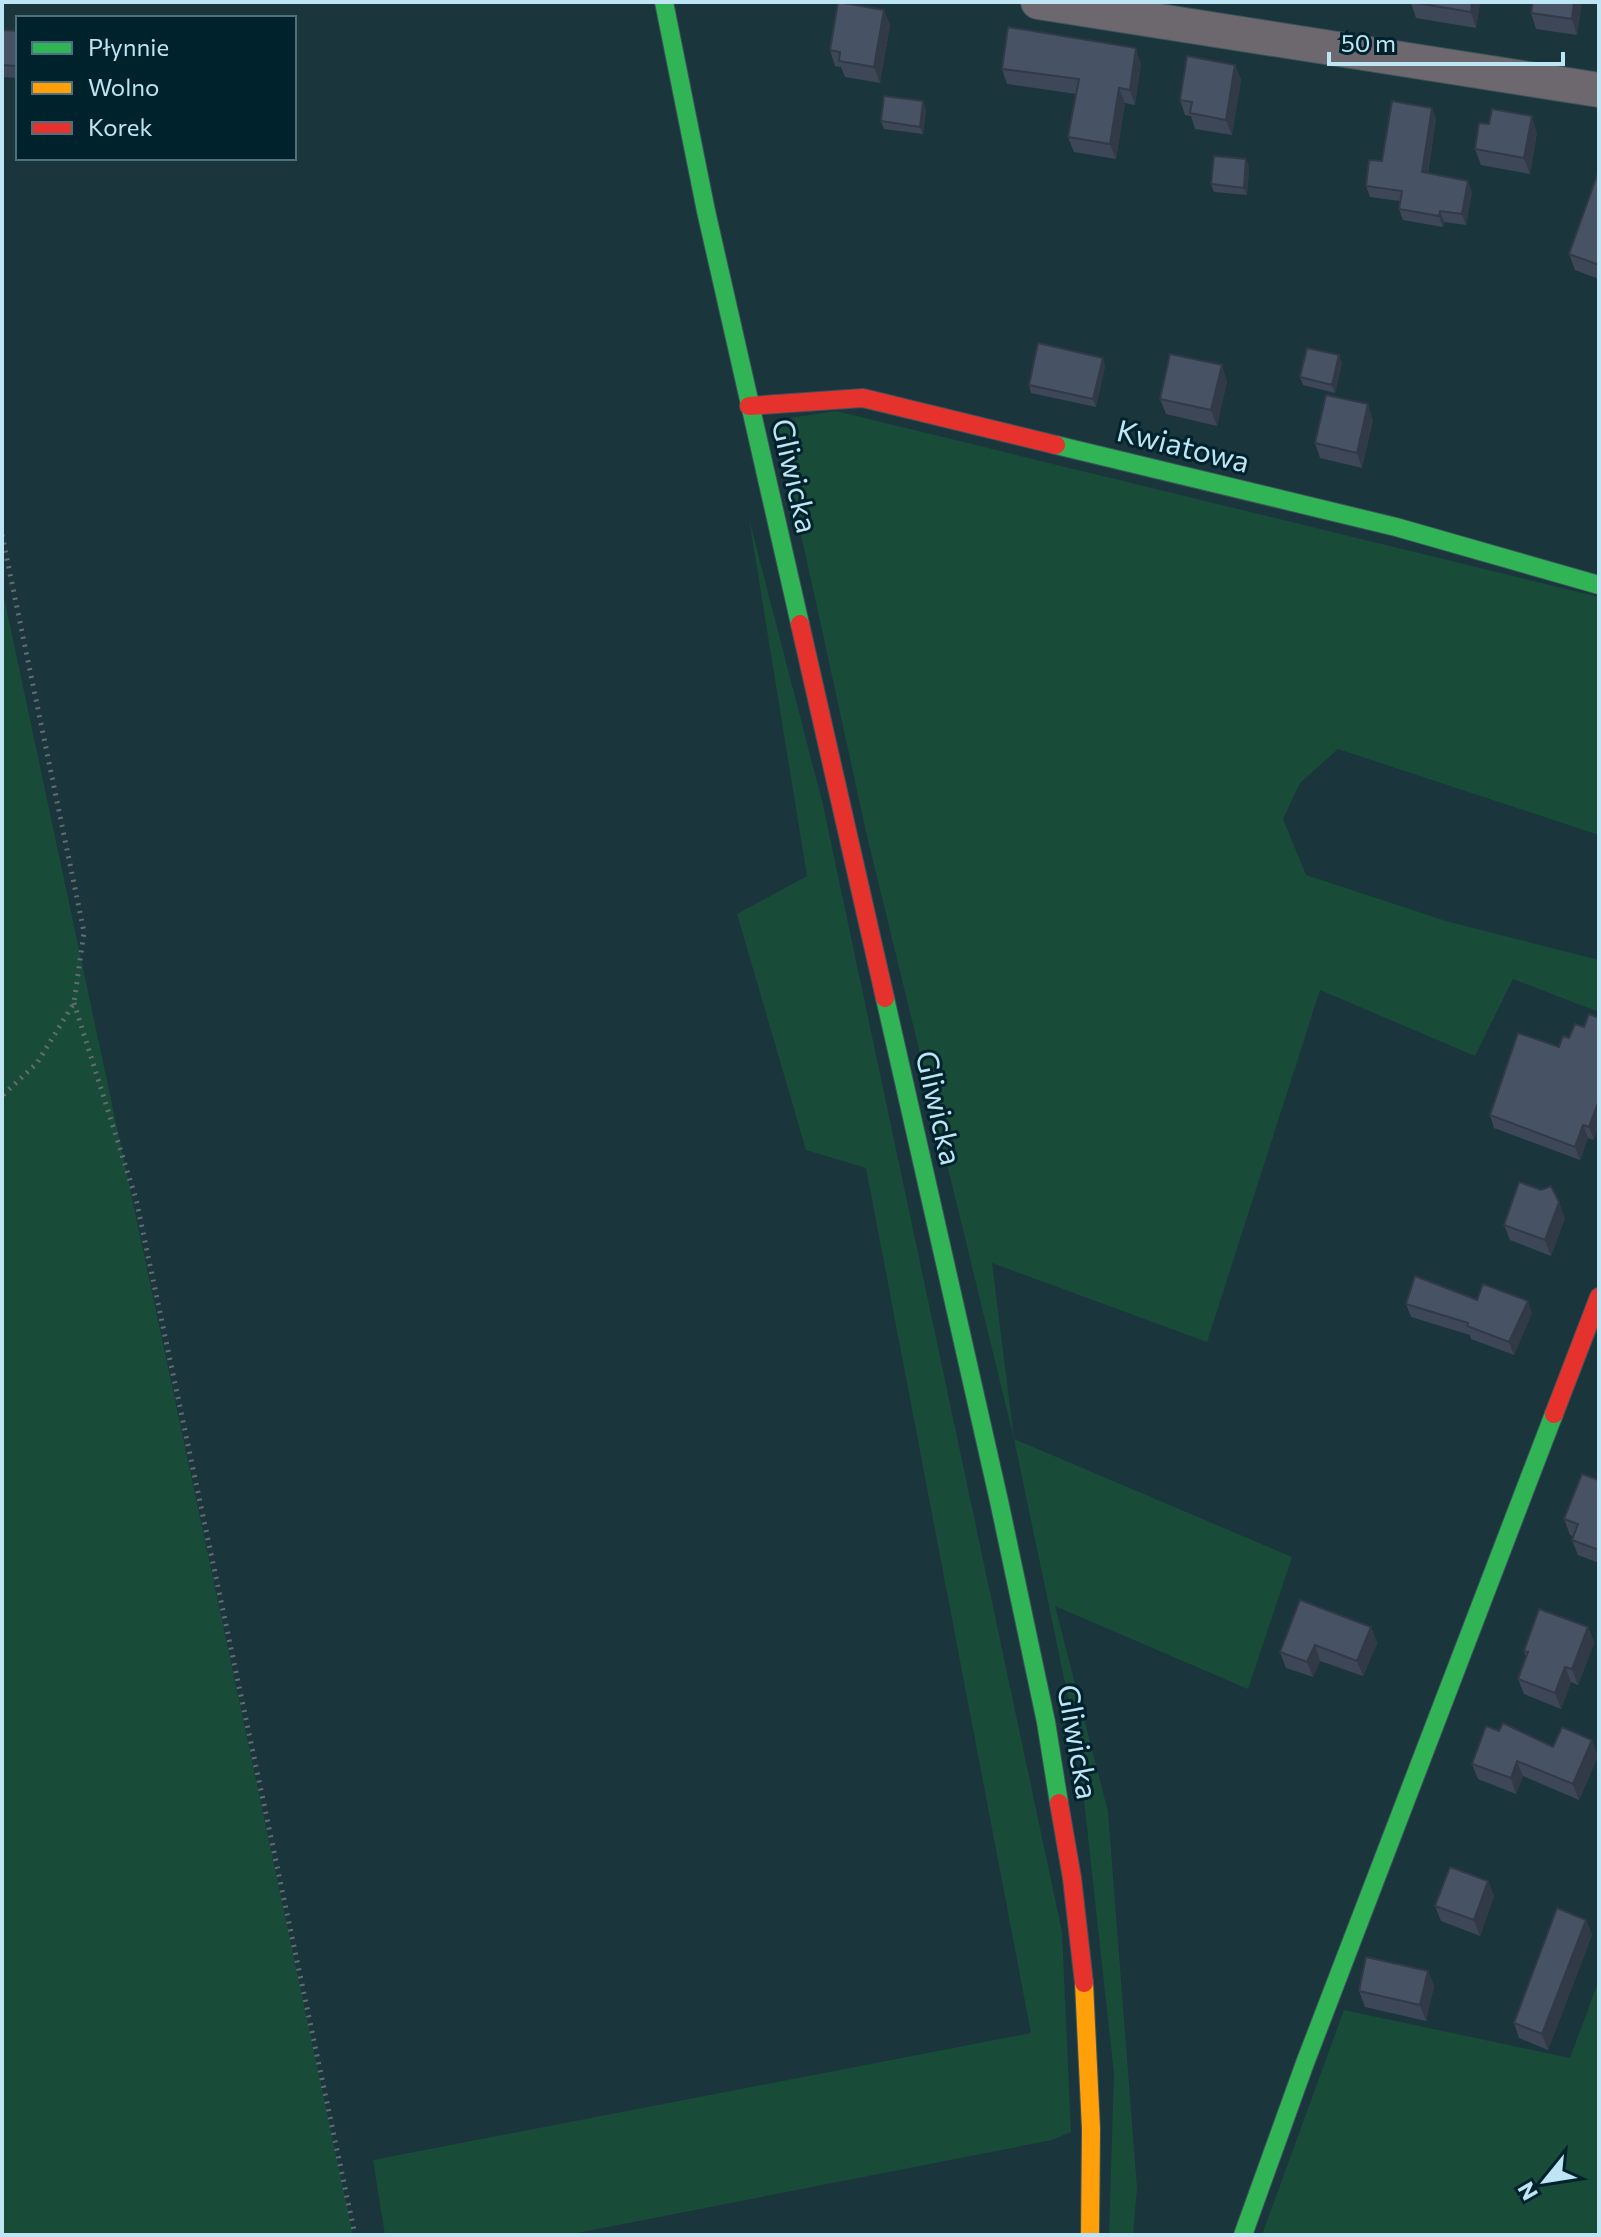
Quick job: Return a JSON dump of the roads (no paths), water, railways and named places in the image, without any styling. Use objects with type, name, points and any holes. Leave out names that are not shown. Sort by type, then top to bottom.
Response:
[{"type":"main road","name":"Gliwicka","points":[[664,2],[749,406],[996,1485],[1046,1722],[1072,1878],[1086,1997],[1091,2117],[1090,2235]]},
{"type":"main road","name":"Kwiatowa","points":[[749,406],[863,398],[1396,527],[1599,585]]},
{"type":"main road","points":[[1243,2235],[1310,2048],[1599,1297]]},
{"type":"street","points":[[1038,2],[1599,90]]}]
